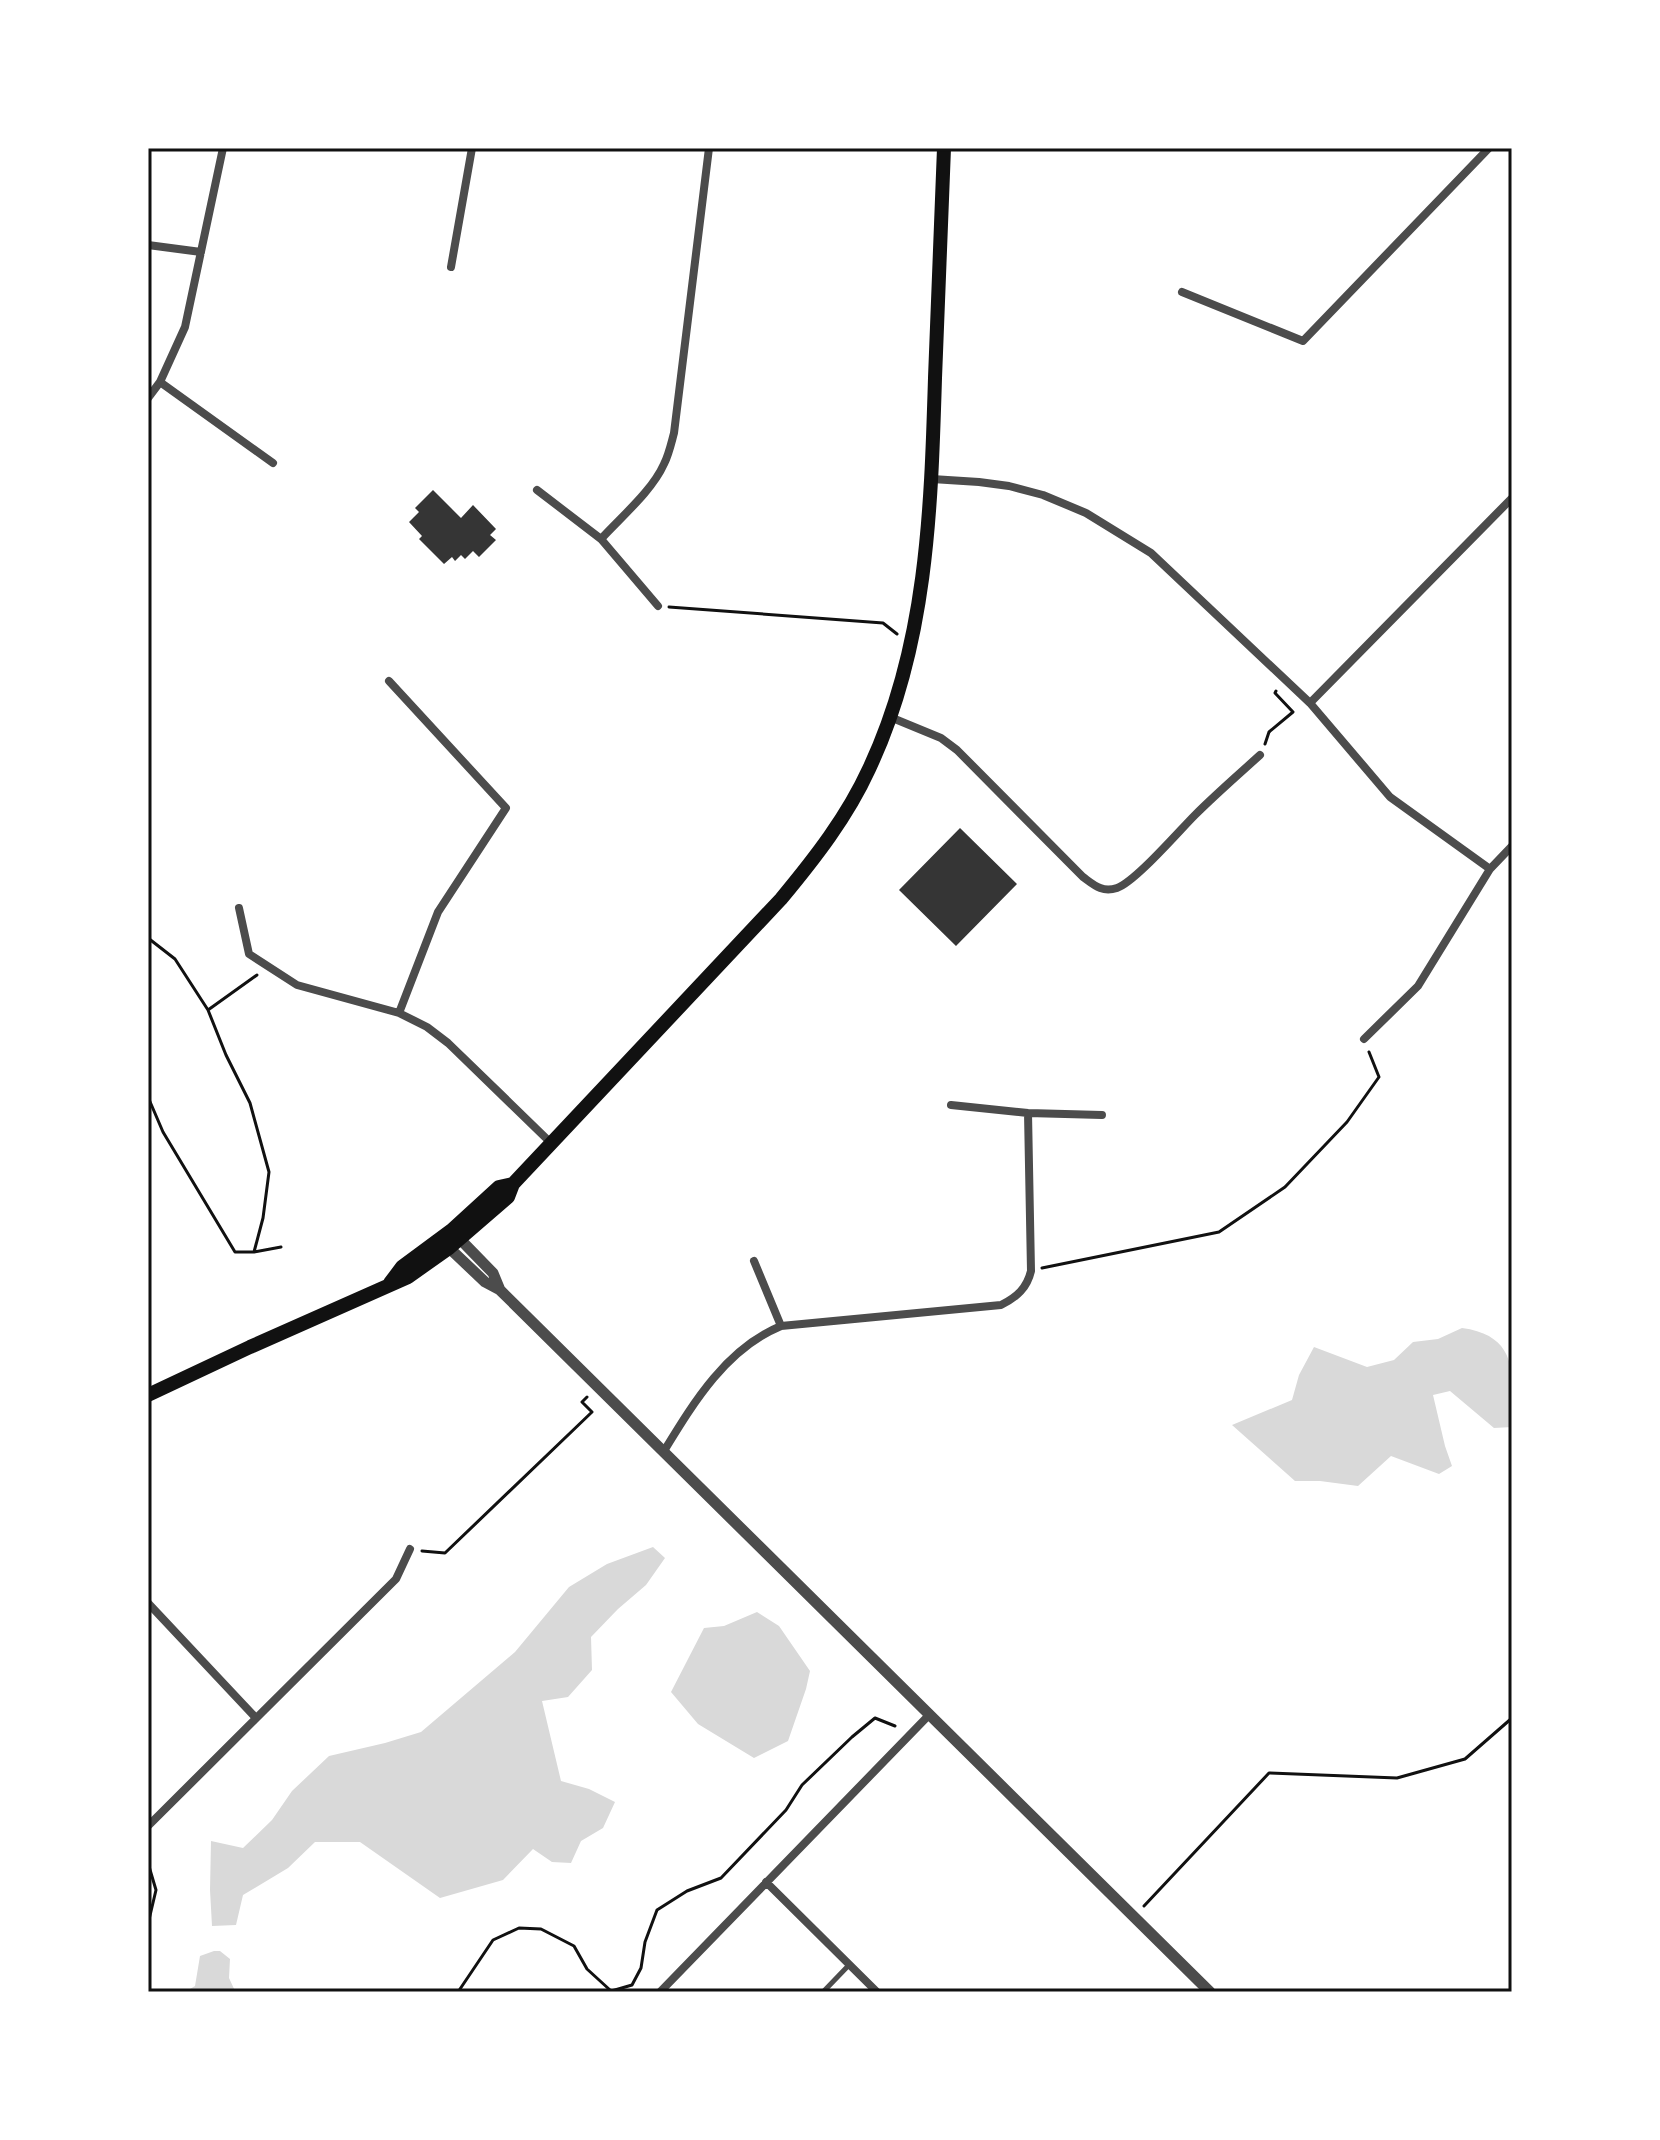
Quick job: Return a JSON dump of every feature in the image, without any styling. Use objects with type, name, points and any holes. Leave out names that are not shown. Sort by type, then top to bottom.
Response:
[{"type":"main road","points":[[148,1395],[390,1283],[402,1267],[451,1239],[499,1187],[513,1184],[781,899],[840,821],[869,770],[890,717],[912,643],[927,543],[932,479],[944,148]]},
{"type":"street","points":[[148,398],[160,382],[185,327],[223,148]]},
{"type":"street","points":[[451,267],[472,148]]},
{"type":"street","points":[[601,539],[649,487],[663,468],[669,452],[674,433],[709,148]]},
{"type":"street","points":[[1182,292],[1303,341],[1489,148]]},
{"type":"street","points":[[148,245],[201,252]]},
{"type":"street","points":[[160,382],[273,463]]},
{"type":"street","points":[[932,479],[1009,486],[1043,495],[1086,513],[1151,553],[1310,703],[1390,797],[1490,869]]},
{"type":"street","points":[[537,490],[601,539],[658,606]]},
{"type":"street","points":[[1310,703],[1512,498]]},
{"type":"street","points":[[389,681],[506,808],[438,912],[399,1013]]},
{"type":"street","points":[[890,717],[941,738],[957,750],[1083,877],[1104,890],[1117,888],[1134,877],[1218,792],[1260,755]]},
{"type":"street","points":[[1364,1039],[1418,986],[1490,869],[1512,846]]},
{"type":"street","points":[[239,908],[249,954],[297,985],[399,1013],[427,1027],[448,1043],[551,1143]]},
{"type":"street","points":[[951,1105],[1028,1113],[1102,1115]]},
{"type":"street","points":[[664,1451],[721,1368],[762,1334],[781,1326],[1001,1305],[1021,1292],[1028,1283],[1031,1271],[1028,1113]]},
{"type":"street","points":[[451,1239],[493,1273],[500,1290],[1210,1992]]},
{"type":"street","points":[[754,1261],[781,1326]]},
{"type":"street","points":[[148,1826],[396,1579],[410,1549]]},
{"type":"street","points":[[148,1603],[256,1718]]},
{"type":"street","points":[[660,1992],[930,1714]]},
{"type":"street","points":[[766,1882],[877,1992]]},
{"type":"lane","points":[[823,1992],[849,1965]]},
{"type":"path","points":[[658,606],[883,623],[899,636]]},
{"type":"path","points":[[1260,755],[1269,732],[1293,712],[1275,693],[1285,682]]},
{"type":"path","points":[[148,938],[175,959],[208,1010],[250,1103],[269,1172],[263,1218],[254,1252]]},
{"type":"path","points":[[208,1010],[269,967]]},
{"type":"path","points":[[1031,1271],[1219,1232],[1285,1187],[1347,1122],[1379,1077],[1364,1039]]},
{"type":"path","points":[[148,1097],[163,1132],[235,1252],[281,1247]]},
{"type":"path","points":[[410,1549],[445,1553],[592,1412],[582,1402],[598,1386]]},
{"type":"path","points":[[458,1992],[493,1940],[519,1928],[541,1929],[574,1946],[587,1969],[609,1991],[632,1985],[641,1968],[645,1942],[657,1910],[687,1891],[721,1878],[786,1810],[802,1785],[875,1718],[895,1726]]},
{"type":"path","points":[[1142,1908],[1269,1773],[1397,1778],[1465,1759],[1512,1718]]},
{"type":"path","points":[[148,1863],[156,1890],[148,1924]]},
{"type":"shaded area","points":[[1462,1328],[1495,1340],[1504,1350],[1512,1377],[1512,1427],[1494,1428],[1450,1391],[1433,1395],[1452,1466],[1439,1474],[1391,1456],[1358,1486],[1295,1481],[1232,1425],[1292,1400],[1299,1375],[1314,1347],[1367,1367],[1394,1360],[1413,1342],[1438,1339]]},
{"type":"shaded area","points":[[653,1547],[665,1558],[646,1585],[591,1637],[592,1670],[568,1697],[542,1701],[561,1781],[589,1789],[615,1802],[603,1828],[581,1841],[571,1863],[552,1862],[533,1849],[503,1880],[440,1898],[360,1842],[315,1842],[288,1868],[243,1895],[236,1925],[212,1926],[211,1841],[243,1848],[272,1820],[292,1791],[329,1756],[421,1732],[515,1652],[569,1587],[607,1564]]},
{"type":"shaded area","points":[[757,1612],[779,1626],[810,1671],[788,1741],[754,1758],[698,1724],[671,1692],[704,1628],[724,1626]]},
{"type":"shaded area","points":[[220,1951],[230,1959],[229,1978],[235,1991],[185,1992],[195,1986],[200,1956]]},
{"type":"building","points":[[433,490],[461,518],[473,505],[496,529],[490,535],[496,540],[479,557],[473,551],[465,559],[461,555],[455,561],[452,557],[444,564],[419,539],[422,536],[409,522],[419,512],[415,508]]},
{"type":"building","points":[[960,828],[1017,884],[956,946],[899,890]]}]
